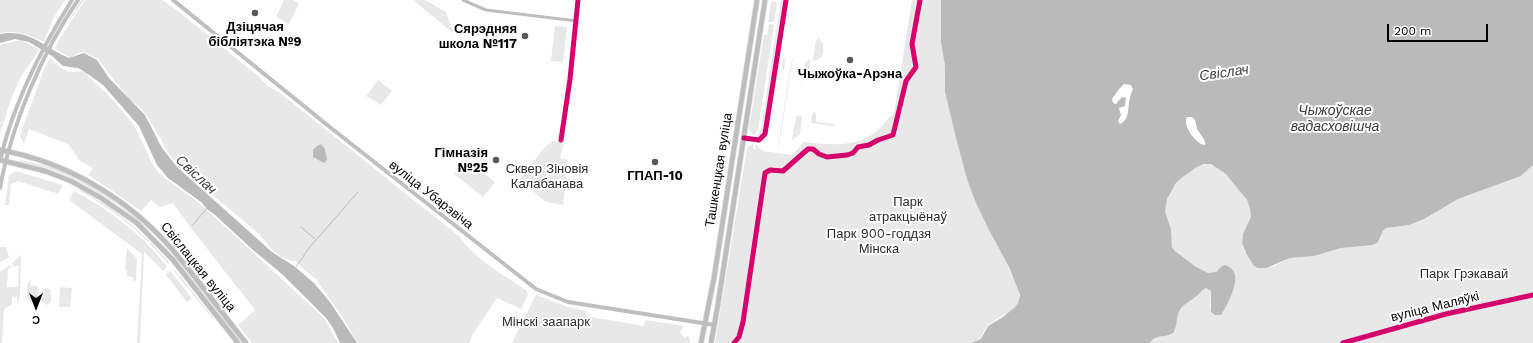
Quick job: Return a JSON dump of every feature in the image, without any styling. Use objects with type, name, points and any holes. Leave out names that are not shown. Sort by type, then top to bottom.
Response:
[{"type":"main road","points":[[0,188],[1,150],[20,97],[53,38],[72,0]]},
{"type":"main road","points":[[53,38],[78,0]]},
{"type":"main road","name":"вуліца Убарэвіча","points":[[173,0],[337,133],[536,289],[568,302],[714,325]]},
{"type":"main road","name":"Ташкенцкая вуліца","points":[[701,343],[714,278],[757,0]]},
{"type":"main road","name":"Ташкенцкая вуліца","points":[[711,343],[765,0]]},
{"type":"main road","points":[[1,160],[8,152],[39,64]]},
{"type":"main road","points":[[735,137],[744,138]]},
{"type":"main road","name":"Свіслацкая вуліца","points":[[1,150],[49,163],[76,174],[121,202],[140,217],[179,257],[246,343]]},
{"type":"main road","name":"Свіслацкая вуліца","points":[[1,160],[45,171],[71,181],[101,198],[137,223],[173,260],[238,343]]},
{"type":"street","points":[[463,0],[486,10],[576,21]]},
{"type":"street","points":[[561,140],[578,0]]},
{"type":"street","points":[[744,138],[759,140],[765,134],[786,0]]},
{"type":"street","name":"вуліца Маляўкі","points":[[1343,343],[1446,314],[1533,295]]},
{"type":"green space","points":[[0,0],[65,0],[54,17],[44,42],[23,34],[12,32],[0,33]]},
{"type":"green space","points":[[81,0],[84,0],[60,35]]},
{"type":"green space","points":[[85,0],[162,0],[178,11],[258,76],[268,86],[280,93],[460,237],[482,260],[527,291],[528,295],[521,309],[497,298],[473,334],[469,343],[357,343],[345,321],[316,279],[307,273],[296,261],[281,257],[258,233],[197,182],[171,157],[148,117],[141,108],[129,99],[98,59],[85,52],[80,52],[70,58],[55,48]]},
{"type":"green space","points":[[284,0],[293,0],[299,4],[289,24],[276,17]]},
{"type":"green space","points":[[413,0],[425,0],[446,12],[454,34]]},
{"type":"green space","points":[[781,0],[783,0],[763,133],[760,136],[756,136],[761,130]]},
{"type":"green space","name":"Парк 900-годдзя Мінска","points":[[912,0],[941,0],[941,42],[945,66],[945,92],[953,126],[967,179],[976,203],[1017,284],[1019,300],[1016,306],[1007,314],[988,325],[980,339],[971,343],[715,343],[747,148],[753,144],[754,149],[756,149],[756,145],[763,151],[792,155],[804,142],[833,144],[851,143],[869,137],[877,131],[894,113]]},
{"type":"green space","points":[[771,1],[777,2],[774,22],[768,22]]},
{"type":"green space","points":[[770,24],[774,25],[758,130],[754,136],[749,128],[764,35],[767,35]]},
{"type":"green space","points":[[555,26],[567,27],[563,62],[551,61]]},
{"type":"green space","points":[[819,38],[823,44],[823,54],[822,57],[814,61],[816,40]]},
{"type":"green space","points":[[21,40],[39,49],[16,86],[0,134],[0,45]]},
{"type":"green space","points":[[781,57],[767,144],[780,59]]},
{"type":"green space","points":[[50,58],[67,71],[82,71],[87,73],[88,76],[110,97],[134,125],[153,165],[158,172],[206,209],[325,319],[338,343],[252,343],[238,325],[255,310],[173,203],[160,207],[151,200],[141,211],[88,175],[93,168],[80,161],[68,144],[29,129],[24,144],[20,135],[44,69]]},
{"type":"green space","points":[[783,58],[785,60],[784,70],[781,70]]},
{"type":"green space","points":[[810,58],[810,67],[804,75],[801,88],[805,63]]},
{"type":"green space","points":[[792,59],[793,59],[778,146]]},
{"type":"green space","points":[[378,80],[392,91],[381,105],[366,96]]},
{"type":"green space","points":[[813,112],[816,113],[816,122],[834,124],[834,126],[812,123]]},
{"type":"green space","points":[[800,115],[802,117],[800,134],[793,140],[796,117]]},
{"type":"green space","name":"Сквер Зіновія Калабанава","points":[[553,141],[564,142],[560,158],[568,160],[563,205],[546,202],[519,180],[545,147]]},
{"type":"green space","points":[[466,159],[495,182],[483,197],[454,174]]},
{"type":"green space","points":[[19,161],[49,167],[78,179],[105,194],[129,212],[155,236],[117,204],[73,178],[47,168]]},
{"type":"green space","name":"Парк Грэкавай","points":[[1208,164],[1221,170],[1228,176],[1241,192],[1250,207],[1250,223],[1242,237],[1243,248],[1249,257],[1263,268],[1274,266],[1290,258],[1314,256],[1341,248],[1373,245],[1380,239],[1386,228],[1409,225],[1424,219],[1458,199],[1521,176],[1533,165],[1533,343],[1150,343],[1157,337],[1171,334],[1175,327],[1181,308],[1204,289],[1206,288],[1211,290],[1210,309],[1220,315],[1234,288],[1235,278],[1233,272],[1203,272],[1176,251],[1172,245],[1171,228],[1165,213],[1168,196],[1179,181],[1193,169]]},
{"type":"green space","points":[[16,171],[62,185],[62,187],[58,194],[18,181],[11,184],[9,205],[5,205],[9,175]]},
{"type":"green space","points":[[76,189],[84,192],[103,204],[133,226],[151,243],[168,261],[169,265],[149,242],[126,222],[102,204]]},
{"type":"green space","points":[[74,191],[100,206],[124,223],[156,253],[167,267],[163,271],[144,252],[140,343],[137,343],[142,254],[69,200]]},
{"type":"green space","points":[[157,238],[191,277],[229,326],[228,327]]},
{"type":"green space","points":[[0,247],[6,247],[9,257],[0,262]]},
{"type":"green space","points":[[127,249],[137,259],[136,281],[133,281],[133,277],[127,276],[127,270],[125,270]]},
{"type":"green space","points":[[21,255],[20,296],[17,304],[17,297],[12,297],[12,304],[4,309],[2,343],[0,343],[0,272],[10,265],[11,267],[8,269],[7,287],[18,287],[19,266],[13,266],[12,263]]},
{"type":"green space","points":[[173,270],[176,271],[214,320]]},
{"type":"green space","points":[[170,271],[192,298],[187,302],[166,275]]},
{"type":"green space","points":[[31,279],[30,285],[37,286],[37,289],[39,289],[37,301],[33,303],[30,301],[27,294],[28,283]]},
{"type":"green space","points":[[47,288],[51,290],[51,302],[47,305],[42,301],[42,291]]},
{"type":"green space","points":[[60,288],[72,288],[70,307],[61,307],[59,305]]},
{"type":"green space","name":"Мінскі заапарк","points":[[536,295],[568,307],[587,311],[586,316],[644,326],[645,320],[684,326],[680,332],[685,338],[688,336],[690,343],[512,343]]},
{"type":"water","name":"Чыжоўскае вадасховішча","points":[[941,0],[1533,0],[1533,165],[1521,176],[1458,199],[1424,219],[1409,225],[1386,228],[1378,242],[1373,245],[1341,248],[1314,256],[1290,258],[1266,268],[1258,268],[1254,266],[1242,243],[1243,234],[1251,217],[1247,200],[1226,174],[1211,164],[1204,164],[1197,167],[1176,183],[1167,199],[1165,212],[1171,229],[1172,247],[1175,251],[1196,267],[1208,273],[1216,272],[1225,265],[1231,268],[1235,274],[1234,288],[1221,315],[1215,315],[1211,312],[1211,291],[1206,288],[1181,308],[1173,333],[1155,338],[1150,343],[971,343],[981,339],[988,326],[1003,317],[1015,307],[1018,303],[1020,295],[1010,269],[976,203],[967,179],[945,92],[945,66],[941,42]],"holes":[[[1124,84],[1131,85],[1133,89],[1127,117],[1120,124],[1118,121],[1121,115],[1119,108],[1125,106],[1126,98],[1122,97],[1116,104],[1113,103],[1112,99]],[[1187,117],[1192,117],[1195,120],[1197,129],[1205,141],[1205,145],[1194,139],[1188,130],[1186,121]]]},
{"type":"water","points":[[8,33],[25,35],[69,58],[84,53],[97,60],[109,78],[145,115],[162,148],[177,167],[272,252],[294,266],[314,283],[330,302],[357,343],[340,343],[333,328],[326,318],[282,274],[253,250],[201,202],[168,178],[157,165],[139,126],[103,85],[78,68],[63,66],[52,56],[29,42],[15,39],[0,43],[0,34]]},
{"type":"water","points":[[321,144],[325,149],[327,160],[324,163],[313,157],[313,150]]},
{"type":"waterway","points":[[296,267],[309,248],[358,192]]},
{"type":"waterway","points":[[193,225],[207,208]]},
{"type":"waterway","points":[[301,227],[315,239]]},
{"type":"cycle path","points":[[561,140],[570,79],[578,0]]},
{"type":"cycle path","points":[[744,138],[759,140],[765,134],[786,0]]},
{"type":"cycle path","points":[[734,343],[739,337],[743,322],[765,173],[770,170],[783,171],[808,149],[813,149],[819,154],[827,157],[847,155],[853,153],[858,147],[869,145],[893,135],[906,81],[916,67],[912,44],[920,0]]},
{"type":"cycle path","points":[[1343,343],[1446,314],[1533,295]]},
{"type":"place","name":"Дзіцячая бібліятэка №9","points":[[255,13]]},
{"type":"place","name":"Сярэдняя школа №117","points":[[525,36]]},
{"type":"place","name":"Чыжоўка-Арэна","points":[[850,60]]},
{"type":"place","name":"Гімназія №25","points":[[496,160]]},
{"type":"place","name":"ГПАП-10","points":[[655,162]]},
{"type":"water label","name":"Свіслач","points":[[1224,73]]},
{"type":"water label","name":"Свіслач","points":[[196,175]]},
{"type":"park label","name":"Парк атракцыёнаў","points":[[908,210]]}]
